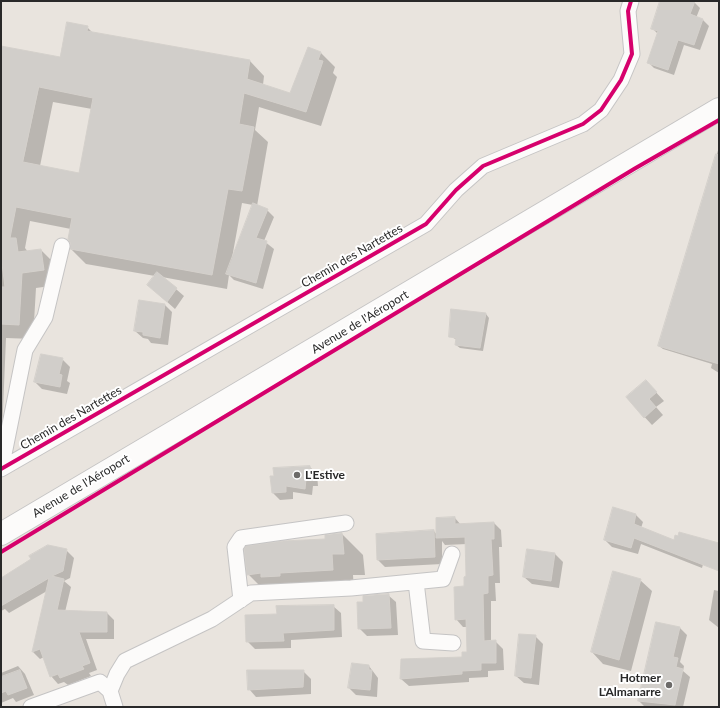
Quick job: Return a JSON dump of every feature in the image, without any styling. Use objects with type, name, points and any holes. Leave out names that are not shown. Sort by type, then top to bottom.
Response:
[{"type":"main road","name":"Avenue de l'Aéroport","points":[[1,534],[719,109]]},
{"type":"street","name":"Chemin des Nartettes","points":[[1,469],[426,224],[456,190],[483,166],[583,124],[601,110],[620,80],[632,54],[628,11],[631,1]]},
{"type":"street","points":[[1,469],[25,350],[45,317],[62,246]]},
{"type":"street","points":[[241,600],[235,547],[241,538],[346,523]]},
{"type":"street","points":[[110,691],[117,674],[125,661],[212,619],[251,593],[443,579],[452,554]]},
{"type":"street","points":[[416,582],[423,640],[453,643]]},
{"type":"street","points":[[31,707],[100,682],[110,691],[115,707]]},
{"type":"building","points":[[660,1],[695,1],[690,14],[703,19],[694,45],[678,40],[668,70],[647,63],[658,31],[651,29]]},
{"type":"building","points":[[67,22],[88,26],[87,31],[250,60],[247,79],[290,93],[308,47],[321,52],[318,60],[323,61],[306,112],[244,93],[239,124],[254,127],[242,191],[228,189],[212,275],[70,249],[71,244],[68,239],[72,218],[16,207],[10,238],[16,238],[18,252],[41,249],[44,270],[22,273],[19,325],[1,324],[1,287],[5,287],[1,256],[1,46],[60,57]],"holes":[[[39,87],[93,98],[79,173],[23,162]]]},
{"type":"building","points":[[716,154],[719,155],[719,364],[658,346]]},
{"type":"building","points":[[253,203],[268,209],[256,238],[267,241],[256,283],[226,274]]},
{"type":"building","points":[[157,272],[177,288],[167,302],[147,285]]},
{"type":"building","points":[[139,300],[165,304],[160,338],[143,335],[143,332],[134,331]]},
{"type":"building","points":[[451,309],[486,313],[480,348],[455,345],[456,338],[449,337]]},
{"type":"building","points":[[41,354],[63,358],[59,374],[62,375],[60,387],[34,382]]},
{"type":"building","points":[[646,380],[657,392],[649,399],[656,407],[644,418],[626,397]]},
{"type":"building","points":[[310,466],[311,479],[306,479],[305,489],[286,486],[286,492],[272,493],[270,476],[274,476],[273,468]]},
{"type":"building","points":[[613,507],[636,514],[634,524],[674,540],[675,535],[678,536],[679,532],[719,543],[719,571],[634,538],[631,548],[604,540]]},
{"type":"building","points":[[455,517],[455,524],[494,522],[494,539],[491,539],[493,575],[488,576],[488,593],[483,594],[484,641],[496,640],[496,663],[481,663],[481,670],[462,671],[462,674],[400,679],[401,659],[462,657],[462,652],[467,652],[466,619],[455,620],[454,587],[464,586],[464,577],[466,576],[465,537],[436,538],[436,518]]},
{"type":"building","points":[[434,530],[435,557],[377,560],[376,534]]},
{"type":"building","points":[[342,533],[344,554],[332,554],[333,570],[280,573],[280,576],[261,577],[261,573],[247,575],[244,549],[246,546],[283,541],[325,539],[325,535]]},
{"type":"building","points":[[48,545],[67,549],[63,571],[52,576],[64,579],[57,610],[107,612],[107,632],[79,632],[90,663],[82,666],[84,669],[60,678],[58,674],[50,677],[40,649],[32,652],[49,578],[1,606],[1,578],[31,559],[29,556]]},
{"type":"building","points":[[527,549],[555,553],[551,581],[523,577]]},
{"type":"building","points":[[613,571],[641,579],[619,660],[591,652]]},
{"type":"building","points":[[389,594],[391,628],[358,629],[357,602],[363,602],[363,596]]},
{"type":"building","points":[[334,605],[334,630],[283,633],[284,641],[246,642],[245,615],[277,614],[276,606]]},
{"type":"building","points":[[656,622],[680,627],[673,657],[678,658],[676,667],[683,669],[675,705],[638,701]]},
{"type":"building","points":[[519,634],[536,635],[531,678],[515,676]]},
{"type":"building","points":[[352,663],[369,665],[369,670],[372,670],[370,690],[348,688]]},
{"type":"building","points":[[20,670],[27,688],[8,695],[6,691],[1,693],[1,677]]},
{"type":"building","points":[[247,670],[304,670],[303,687],[248,690]]},
{"type":"cycle path","points":[[1,469],[426,224],[456,190],[483,166],[583,124],[601,110],[621,80],[632,54],[628,11],[631,1]]},
{"type":"cycle path","points":[[1,552],[634,169],[719,120]]},
{"type":"place","name":"L'Estive","points":[[297,475]]},
{"type":"place","name":"Hotmer L'Almanarre","points":[[669,685]]}]
